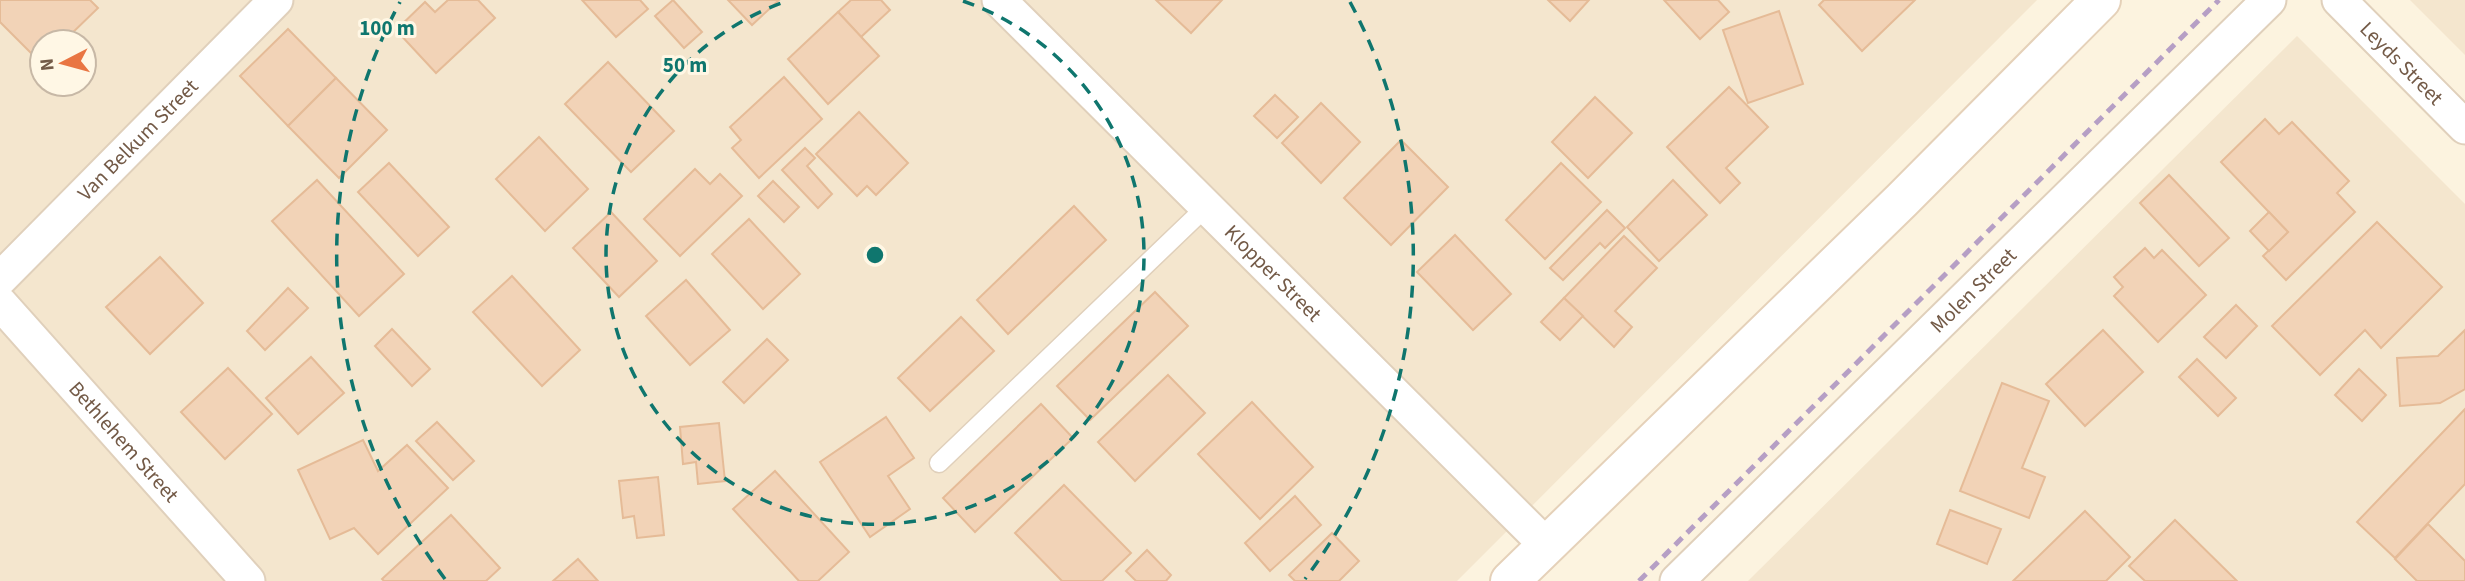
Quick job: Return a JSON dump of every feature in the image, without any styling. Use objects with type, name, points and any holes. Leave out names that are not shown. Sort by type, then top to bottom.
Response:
[{"type":"street","name":"Van Belkum Street","points":[[0,279],[276,0]]},
{"type":"street","name":"Klopper Street","points":[[999,0],[1546,545]]},
{"type":"street","points":[[1510,581],[1902,200],[2101,0]]},
{"type":"street","name":"Molen Street","points":[[1677,581],[2269,0]]},
{"type":"street","name":"Leyds Street","points":[[2339,0],[2465,127]]},
{"type":"street","name":"Bethlehem Street","points":[[0,303],[248,581]]},
{"type":"lane","points":[[939,463],[1206,207]]},
{"type":"shaded area","points":[[0,0],[2037,0],[1457,581],[0,581]]},
{"type":"shaded area","points":[[2410,0],[2465,0],[2465,55]]},
{"type":"shaded area","points":[[2297,36],[2465,204],[2465,581],[1748,581]]},
{"type":"building","points":[[0,0],[90,0],[98,8],[77,28],[28,28],[28,50],[0,22]]},
{"type":"building","points":[[448,0],[478,0],[495,18],[436,73],[396,30],[425,2],[435,12]]},
{"type":"building","points":[[582,0],[640,0],[648,9],[616,37]]},
{"type":"building","points":[[673,0],[702,32],[684,48],[655,16]]},
{"type":"building","points":[[728,0],[779,0],[752,25]]},
{"type":"building","points":[[851,0],[881,0],[890,10],[861,37],[838,12]]},
{"type":"building","points":[[1156,0],[1222,0],[1191,33]]},
{"type":"building","points":[[1548,0],[1589,0],[1570,21]]},
{"type":"building","points":[[1664,0],[1718,0],[1729,12],[1700,39]]},
{"type":"building","points":[[1824,0],[1915,0],[1862,51],[1819,5]]},
{"type":"building","points":[[1779,11],[1803,84],[1748,103],[1723,30]]},
{"type":"building","points":[[838,12],[879,56],[828,104],[788,59]]},
{"type":"building","points":[[288,29],[336,78],[288,126],[240,76]]},
{"type":"building","points":[[608,62],[674,131],[631,172],[565,104]]},
{"type":"building","points":[[784,77],[822,119],[759,178],[732,148],[741,140],[730,127]]},
{"type":"building","points":[[336,78],[387,130],[339,178],[288,126]]},
{"type":"building","points":[[1729,87],[1768,127],[1726,168],[1740,183],[1720,203],[1667,147]]},
{"type":"building","points":[[1275,95],[1298,117],[1277,138],[1254,116]]},
{"type":"building","points":[[1595,97],[1632,133],[1588,178],[1552,142]]},
{"type":"building","points":[[1321,103],[1360,142],[1321,183],[1282,143]]},
{"type":"building","points":[[859,112],[908,163],[876,195],[867,186],[857,196],[816,154]]},
{"type":"building","points":[[2265,119],[2279,134],[2292,122],[2349,181],[2337,193],[2355,212],[2286,280],[2263,256],[2288,232],[2221,162]]},
{"type":"building","points":[[539,137],[588,189],[545,231],[496,179]]},
{"type":"building","points":[[1401,140],[1448,187],[1391,245],[1344,198]]},
{"type":"building","points":[[805,148],[815,158],[807,166],[832,194],[818,208],[782,170]]},
{"type":"building","points":[[389,163],[449,227],[418,256],[358,192]]},
{"type":"building","points":[[1561,163],[1601,202],[1545,259],[1506,220]]},
{"type":"building","points":[[695,169],[710,184],[720,174],[742,196],[680,256],[644,219]]},
{"type":"building","points":[[2169,175],[2229,238],[2199,266],[2140,203]]},
{"type":"building","points":[[317,180],[404,274],[359,316],[272,221]]},
{"type":"building","points":[[1673,180],[1707,215],[1659,261],[1627,227]]},
{"type":"building","points":[[773,181],[799,207],[784,222],[758,196]]},
{"type":"building","points":[[1074,206],[1106,240],[1008,334],[977,300]]},
{"type":"building","points":[[1607,210],[1625,228],[1605,248],[1600,243],[1563,280],[1550,268]]},
{"type":"building","points":[[611,212],[657,261],[619,297],[573,248]]},
{"type":"building","points":[[2269,212],[2288,232],[2269,251],[2250,231]]},
{"type":"building","points":[[749,219],[800,274],[763,309],[712,254]]},
{"type":"building","points":[[2377,222],[2442,287],[2381,348],[2365,330],[2320,375],[2272,326]]},
{"type":"building","points":[[1455,235],[1511,294],[1473,330],[1417,272]]},
{"type":"building","points":[[1624,236],[1657,268],[1615,311],[1632,327],[1614,347],[1564,298]]},
{"type":"building","points":[[2145,248],[2154,258],[2162,250],[2206,295],[2158,342],[2114,296],[2123,287],[2114,277]]},
{"type":"building","points":[[160,257],[203,303],[150,354],[106,307]]},
{"type":"building","points":[[512,276],[580,350],[542,386],[473,312]]},
{"type":"building","points":[[686,280],[730,330],[690,365],[646,316]]},
{"type":"building","points":[[288,288],[308,308],[265,350],[247,331]]},
{"type":"building","points":[[1155,292],[1188,326],[1090,420],[1057,386]]},
{"type":"building","points":[[1564,298],[1583,316],[1560,340],[1541,322]]},
{"type":"building","points":[[2236,305],[2257,326],[2226,358],[2204,337]]},
{"type":"building","points":[[961,317],[994,351],[930,411],[898,378]]},
{"type":"building","points":[[392,329],[430,369],[412,386],[375,346]]},
{"type":"building","points":[[2103,330],[2143,372],[2085,426],[2046,384]]},
{"type":"building","points":[[2465,330],[2465,389],[2440,403],[2400,406],[2397,358],[2438,356]]},
{"type":"building","points":[[767,339],[788,360],[744,403],[723,382]]},
{"type":"building","points":[[311,357],[344,393],[298,434],[266,398]]},
{"type":"building","points":[[2197,359],[2236,398],[2218,416],[2179,377]]},
{"type":"building","points":[[228,368],[272,414],[225,459],[181,412]]},
{"type":"building","points":[[2359,369],[2386,395],[2362,421],[2335,395]]},
{"type":"building","points":[[1168,375],[1205,413],[1135,481],[1098,442]]},
{"type":"building","points":[[2002,383],[2049,401],[2022,468],[2045,477],[2029,518],[1960,491]]},
{"type":"building","points":[[1252,402],[1313,467],[1260,519],[1198,454]]},
{"type":"building","points":[[1041,404],[1073,438],[975,532],[943,498]]},
{"type":"building","points":[[2465,409],[2465,484],[2395,558],[2357,522]]},
{"type":"building","points":[[886,417],[914,458],[888,476],[910,509],[870,537],[820,462]]},
{"type":"building","points":[[437,422],[474,461],[453,480],[416,441]]},
{"type":"building","points":[[719,423],[725,481],[698,484],[696,462],[683,464],[680,427]]},
{"type":"building","points":[[363,440],[378,471],[407,445],[448,488],[378,554],[354,528],[330,539],[298,470]]},
{"type":"building","points":[[775,471],[849,552],[818,581],[799,581],[733,509]]},
{"type":"building","points":[[658,477],[664,535],[637,538],[634,516],[623,518],[619,481]]},
{"type":"building","points":[[1064,485],[1131,553],[1102,581],[1062,581],[1015,533]]},
{"type":"building","points":[[1295,496],[1321,525],[1270,571],[1245,543]]},
{"type":"building","points":[[1950,510],[2001,529],[1987,564],[1937,544]]},
{"type":"building","points":[[2085,511],[2130,557],[2106,581],[2013,581]]},
{"type":"building","points":[[451,515],[500,568],[486,581],[382,579]]},
{"type":"building","points":[[2175,520],[2237,581],[2145,581],[2129,566]]},
{"type":"building","points":[[2428,524],[2465,561],[2465,581],[2417,581],[2395,559]]},
{"type":"building","points":[[1332,533],[1359,561],[1339,581],[1295,581],[1289,575]]},
{"type":"building","points":[[1147,550],[1171,575],[1166,581],[1136,581],[1126,571]]},
{"type":"building","points":[[578,559],[598,581],[553,581]]},
{"type":"railway","points":[[1639,581],[2219,0]]}]
